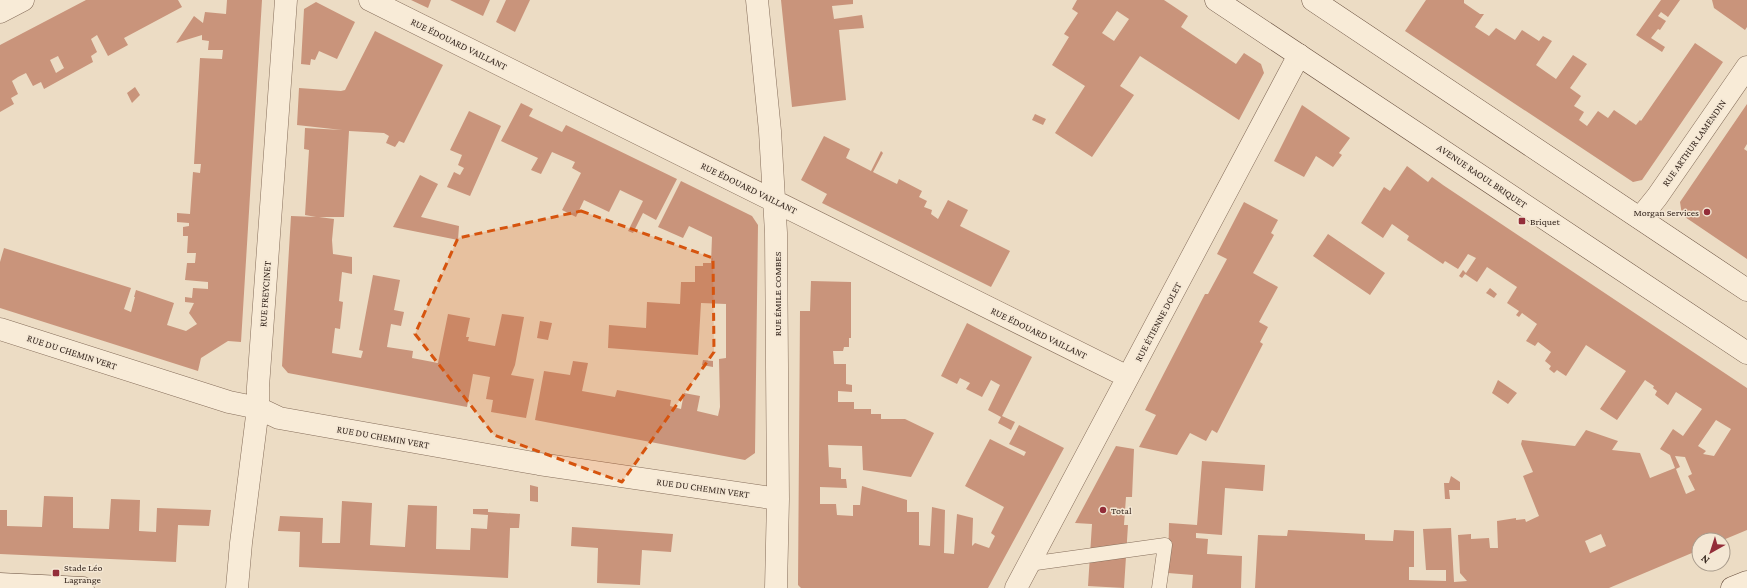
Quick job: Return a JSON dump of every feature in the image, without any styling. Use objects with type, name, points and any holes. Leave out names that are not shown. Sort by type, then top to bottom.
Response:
[{"type":"street","points":[[0,12],[23,0]]},
{"type":"street","name":"RUE FREYCINET","points":[[237,588],[241,543],[258,408],[258,387],[286,0]]},
{"type":"street","name":"RUE ÉDOUARD VAILLANT","points":[[370,0],[1128,377]]},
{"type":"street","name":"RUE ÉMILE COMBES","points":[[757,0],[775,201],[778,499],[776,588]]},
{"type":"street","name":"AVENUE RAOUL BRIQUET","points":[[1216,0],[1747,353]]},
{"type":"street","points":[[1313,0],[1747,290]]},
{"type":"street","name":"RUE ÉTIENNE DOLET","points":[[1016,588],[1299,55]]},
{"type":"street","name":"RUE ARTHUR LAMENDIN","points":[[1640,218],[1657,197],[1747,67]]},
{"type":"street","name":"RUE DU CHEMIN VERT","points":[[0,329],[229,402],[258,408],[279,418],[540,464],[778,499]]},
{"type":"street","points":[[1732,588],[1747,582]]},
{"type":"street","points":[[0,584],[83,588]]},
{"type":"lane","points":[[1029,564],[1165,546],[1159,588]]},
{"type":"highlighted area","points":[[581,211],[713,258],[714,352],[622,482],[494,435],[415,334],[458,238]]},
{"type":"building","points":[[86,0],[178,0],[182,7],[124,38],[128,45],[108,56],[97,35],[91,39],[97,52],[91,56],[93,62],[44,89],[41,82],[33,86],[26,73],[18,77],[12,81],[18,94],[11,98],[14,104],[0,112],[0,45]],"holes":[[[58,56],[64,68],[56,73],[50,60]]]},
{"type":"building","points":[[227,0],[262,0],[241,342],[228,341],[201,358],[198,371],[0,308],[0,262],[4,248],[131,288],[124,309],[131,312],[136,290],[174,303],[167,325],[186,331],[197,324],[189,313],[194,303],[185,302],[185,297],[192,298],[193,288],[208,289],[208,282],[185,280],[187,263],[195,263],[196,253],[187,253],[188,236],[183,236],[183,227],[189,226],[189,223],[177,222],[177,213],[190,214],[193,172],[200,173],[201,164],[194,164],[200,58],[222,59],[223,50],[208,50],[209,41],[202,40],[202,35],[176,43],[194,16],[203,23],[205,12],[226,14]]},
{"type":"building","points":[[411,0],[431,0],[428,8]]},
{"type":"building","points":[[450,0],[490,0],[483,16]]},
{"type":"building","points":[[506,0],[530,0],[515,32],[496,22]]},
{"type":"building","points":[[781,0],[853,0],[853,4],[832,6],[834,19],[862,15],[864,28],[839,30],[846,100],[792,107]]},
{"type":"building","points":[[1077,0],[1164,0],[1188,16],[1181,27],[1236,64],[1244,53],[1261,64],[1264,73],[1239,120],[1140,56],[1120,86],[1134,95],[1092,157],[1055,133],[1085,86],[1052,65],[1069,37],[1064,34],[1078,13],[1072,9]],"holes":[[[1117,11],[1129,19],[1114,41],[1102,33]]]},
{"type":"building","points":[[1426,0],[1464,0],[1464,3],[1480,14],[1484,14],[1475,27],[1489,36],[1496,28],[1515,40],[1522,30],[1539,41],[1543,36],[1552,41],[1536,65],[1556,79],[1573,55],[1587,64],[1570,88],[1581,96],[1574,106],[1584,112],[1579,120],[1587,126],[1598,111],[1608,118],[1614,110],[1636,125],[1640,120],[1641,121],[1695,43],[1723,62],[1642,180],[1633,182],[1405,31]]},
{"type":"building","points":[[1661,0],[1680,0],[1668,17],[1661,12],[1658,16],[1666,21],[1660,30],[1658,29],[1651,38],[1665,47],[1662,52],[1636,35]]},
{"type":"building","points":[[1712,0],[1747,0],[1747,27],[1745,30],[1714,8]]},
{"type":"building","points":[[316,2],[355,22],[337,59],[319,51],[315,60],[311,59],[310,65],[301,64],[304,9]]},
{"type":"building","points":[[375,31],[443,65],[404,143],[399,141],[395,147],[386,143],[389,136],[384,133],[349,131],[344,217],[319,217],[334,219],[332,240],[333,254],[352,257],[352,274],[342,272],[339,301],[343,302],[340,329],[335,328],[332,353],[361,358],[363,351],[359,350],[373,275],[400,280],[394,310],[404,312],[401,326],[391,324],[387,347],[413,351],[412,358],[438,363],[448,314],[470,318],[466,337],[469,337],[468,341],[495,346],[502,314],[524,317],[515,365],[511,375],[534,379],[526,418],[491,412],[493,400],[486,399],[490,377],[473,374],[467,407],[288,373],[282,366],[291,216],[316,217],[305,215],[309,150],[304,149],[305,128],[342,130],[297,125],[299,88],[345,90]]},
{"type":"building","points":[[135,87],[140,95],[132,103],[127,93]]},
{"type":"building","points":[[521,103],[533,109],[529,116],[562,132],[566,125],[677,179],[656,220],[643,213],[633,233],[628,231],[643,201],[620,190],[609,212],[584,200],[576,217],[562,210],[581,173],[572,168],[575,162],[552,152],[541,174],[531,170],[538,158],[501,141]]},
{"type":"building","points":[[1747,104],[1747,144],[1744,149],[1747,151],[1747,259],[1682,215],[1680,202]]},
{"type":"building","points":[[1302,105],[1350,138],[1339,153],[1342,155],[1333,167],[1316,156],[1304,177],[1274,161]]},
{"type":"building","points":[[469,111],[501,126],[470,196],[447,187],[454,172],[460,175],[464,168],[458,165],[462,155],[450,150]]},
{"type":"building","points":[[1035,114],[1046,119],[1043,125],[1032,120]]},
{"type":"building","points":[[824,136],[850,149],[846,158],[871,171],[881,151],[883,153],[873,172],[897,184],[899,179],[922,191],[919,197],[927,201],[924,207],[932,210],[931,214],[938,219],[948,200],[968,210],[960,226],[1010,251],[991,287],[822,203],[827,194],[801,180]]},
{"type":"building","points":[[1407,166],[1428,182],[1432,177],[1747,388],[1747,530],[1731,537],[1731,532],[1691,532],[1691,553],[1609,588],[1255,588],[1258,535],[1287,536],[1288,530],[1365,534],[1365,540],[1393,541],[1394,530],[1414,531],[1414,567],[1409,567],[1409,580],[1446,581],[1446,570],[1426,570],[1423,529],[1451,528],[1454,582],[1467,581],[1460,573],[1458,535],[1471,534],[1471,539],[1489,538],[1490,548],[1498,548],[1497,521],[1516,518],[1516,520],[1525,519],[1526,522],[1539,516],[1523,476],[1533,472],[1521,444],[1522,440],[1575,446],[1586,430],[1618,441],[1612,450],[1640,453],[1650,478],[1675,468],[1670,455],[1660,449],[1673,429],[1683,436],[1702,409],[1676,392],[1668,405],[1655,395],[1657,391],[1653,388],[1654,386],[1645,380],[1617,420],[1600,409],[1626,371],[1586,345],[1566,376],[1557,370],[1554,373],[1549,369],[1551,366],[1545,361],[1551,352],[1538,342],[1535,346],[1526,341],[1537,324],[1522,313],[1519,317],[1516,315],[1519,311],[1507,303],[1517,287],[1487,267],[1477,282],[1465,274],[1462,278],[1459,276],[1463,270],[1466,273],[1476,258],[1468,254],[1458,269],[1445,261],[1443,264],[1407,240],[1409,236],[1392,224],[1383,238],[1361,223],[1384,187],[1390,191]],"holes":[[[1716,420],[1731,429],[1714,456],[1703,454],[1706,451],[1698,446]],[[1675,456],[1685,457],[1692,474],[1688,476],[1695,490],[1686,494],[1676,469],[1680,467]],[[1601,534],[1606,546],[1590,553],[1585,541]]]},
{"type":"building","points":[[420,175],[438,184],[421,217],[459,226],[458,240],[393,227]]},
{"type":"building","points":[[681,181],[752,216],[758,225],[755,453],[745,460],[535,420],[544,371],[570,375],[573,361],[588,363],[582,391],[615,397],[617,390],[671,400],[670,406],[681,409],[684,393],[700,396],[697,411],[718,416],[720,407],[719,359],[726,358],[726,304],[701,303],[698,355],[608,348],[609,325],[646,328],[647,302],[680,304],[681,282],[695,282],[695,266],[703,266],[703,263],[711,263],[712,237],[689,226],[683,238],[658,227]]},
{"type":"building","points":[[1244,202],[1278,220],[1271,233],[1274,235],[1253,273],[1278,287],[1259,322],[1268,327],[1260,342],[1263,344],[1217,433],[1212,430],[1206,441],[1190,433],[1177,455],[1139,447],[1156,415],[1145,410],[1205,294],[1208,294],[1227,259],[1217,254]]},
{"type":"building","points":[[1328,234],[1385,273],[1370,295],[1313,256]]},
{"type":"building","points":[[811,281],[851,282],[851,338],[849,338],[849,347],[844,347],[843,351],[833,351],[834,364],[846,364],[846,384],[852,385],[852,392],[838,391],[838,402],[854,402],[854,409],[871,409],[871,414],[881,414],[881,419],[905,419],[934,433],[911,477],[863,470],[862,446],[828,445],[829,467],[841,468],[841,479],[846,479],[847,488],[820,487],[820,504],[836,504],[837,515],[853,516],[853,505],[860,505],[862,486],[907,500],[907,512],[919,512],[919,545],[930,546],[932,507],[945,510],[944,553],[954,554],[957,514],[973,518],[972,546],[975,543],[989,548],[995,536],[991,533],[1004,507],[965,486],[990,439],[1024,456],[1026,452],[1009,444],[1019,425],[1064,448],[988,588],[801,588],[798,585],[800,311],[810,311]]},
{"type":"building","points":[[1490,288],[1497,294],[1494,298],[1486,293]]},
{"type":"building","points":[[540,321],[552,323],[548,340],[537,338]]},
{"type":"building","points":[[967,323],[1032,357],[1002,416],[1015,422],[1011,430],[998,423],[1001,417],[988,410],[1000,385],[991,380],[982,397],[966,389],[970,383],[960,378],[957,384],[941,376]]},
{"type":"building","points":[[703,360],[713,361],[713,367],[702,365]]},
{"type":"building","points":[[1498,380],[1517,393],[1508,404],[1492,393]]},
{"type":"building","points":[[1116,446],[1134,449],[1132,497],[1126,497],[1124,525],[1128,525],[1124,588],[1088,586],[1092,524],[1075,523]]},
{"type":"building","points":[[1202,461],[1265,465],[1263,491],[1225,488],[1222,535],[1196,533],[1196,538],[1208,539],[1207,554],[1242,556],[1241,588],[1192,588],[1193,575],[1168,573],[1169,523],[1197,525]]},
{"type":"building","points":[[1451,476],[1460,482],[1460,490],[1449,490],[1450,499],[1445,499],[1444,483],[1449,483]]},
{"type":"building","points":[[530,485],[538,487],[538,502],[530,501]]},
{"type":"building","points":[[44,496],[73,497],[73,528],[109,529],[111,499],[140,500],[139,531],[156,532],[157,508],[211,510],[209,526],[178,525],[176,562],[0,554],[0,510],[7,510],[7,526],[42,527]]},
{"type":"building","points":[[342,501],[372,503],[370,545],[405,547],[408,505],[437,506],[436,549],[470,550],[471,528],[487,529],[488,515],[473,514],[473,509],[488,509],[488,512],[520,514],[519,528],[510,528],[508,578],[299,567],[300,532],[278,531],[280,516],[323,518],[322,543],[340,543]]},
{"type":"building","points":[[572,527],[673,534],[671,552],[642,550],[640,585],[597,583],[598,548],[571,546]]},
{"type":"place","name":"Morgan Services","points":[[1707,212]]},
{"type":"place","name":"Briquet","points":[[1522,221]]},
{"type":"place","name":"Total","points":[[1103,510]]},
{"type":"place","name":"Stade Léo Lagrange","points":[[56,573]]}]
